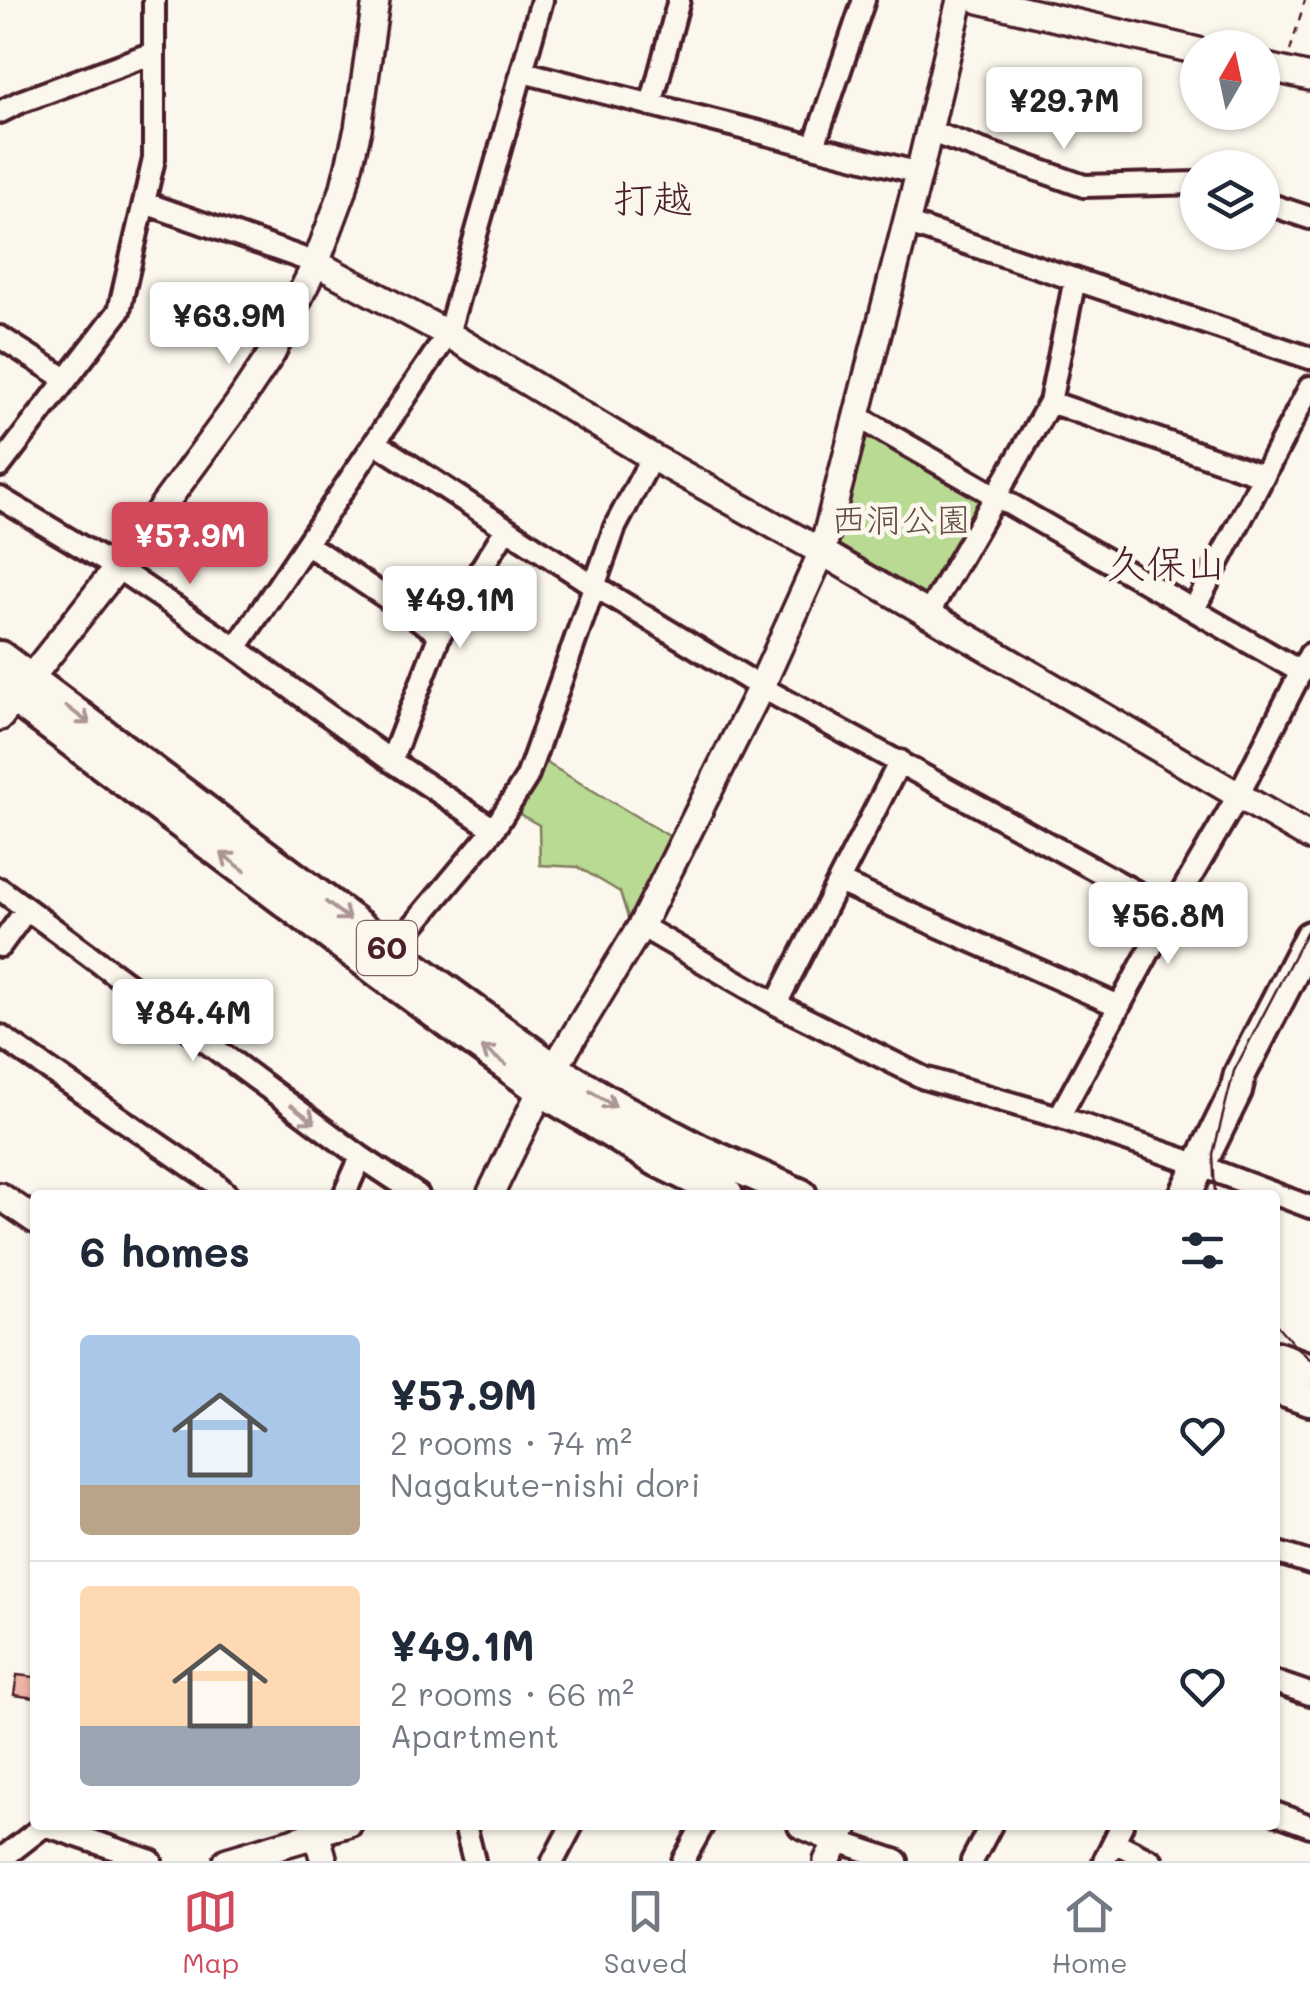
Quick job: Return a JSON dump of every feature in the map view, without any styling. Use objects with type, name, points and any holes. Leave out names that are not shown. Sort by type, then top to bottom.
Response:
[{"type":"main road","name":"60","points":[[0,657],[11,695],[382,974],[548,1080],[616,1107],[700,1152],[790,1190]]},
{"type":"main road","name":"60","points":[[11,695],[392,951],[548,1080],[658,1161],[718,1190]]},
{"type":"main road","points":[[1170,1190],[1193,1163],[1236,1092],[1240,1074],[1310,937]]},
{"type":"main road","points":[[1187,1190],[1193,1163]]},
{"type":"main road","points":[[1280,1359],[1310,1369]]},
{"type":"main road","points":[[1280,1390],[1310,1400]]},
{"type":"street","points":[[0,466],[119,311],[154,159],[154,0]]},
{"type":"street","points":[[11,695],[116,568],[272,352],[316,263],[342,191],[358,129],[376,0]]},
{"type":"street","points":[[236,648],[448,334],[542,0]]},
{"type":"street","points":[[651,104],[680,0]]},
{"type":"street","points":[[814,146],[864,0]]},
{"type":"street","points":[[493,1190],[548,1080],[641,926],[761,686],[822,552],[960,0]]},
{"type":"street","points":[[979,0],[1180,47]]},
{"type":"street","points":[[0,112],[154,53]]},
{"type":"street","points":[[1280,70],[1310,78]]},
{"type":"street","points":[[524,72],[919,173]]},
{"type":"street","points":[[928,132],[1084,186],[1180,183]]},
{"type":"street","points":[[145,202],[316,263],[448,334],[652,457],[1310,837]]},
{"type":"street","points":[[1280,208],[1310,218]]},
{"type":"street","points":[[906,222],[1310,358]]},
{"type":"street","points":[[928,614],[1050,402],[1075,279]]},
{"type":"street","points":[[0,337],[66,378]]},
{"type":"street","points":[[1194,610],[1310,387]]},
{"type":"street","points":[[1050,402],[1264,476]]},
{"type":"street","points":[[857,416],[1194,610],[1306,663],[1238,796],[1059,1117]]},
{"type":"street","points":[[376,443],[593,585],[761,686],[1171,911]]},
{"type":"street","points":[[392,951],[494,829],[527,777],[615,527],[652,457]]},
{"type":"street","points":[[0,498],[116,568],[236,648],[391,761],[494,829]]},
{"type":"street","points":[[391,761],[440,634],[506,529]]},
{"type":"street","points":[[308,545],[440,634]]},
{"type":"street","points":[[776,1004],[900,761]]},
{"type":"street","points":[[839,882],[1119,1006]]},
{"type":"street","points":[[0,889],[410,1190]]},
{"type":"street","points":[[0,946],[27,909]]},
{"type":"street","points":[[641,926],[776,1004],[924,1078],[1059,1117],[1265,1190]]},
{"type":"street","points":[[0,1036],[216,1183],[220,1190]]},
{"type":"street","points":[[346,1190],[361,1157]]},
{"type":"street","points":[[0,1196],[30,1217]]},
{"type":"street","points":[[1280,1196],[1310,1207]]},
{"type":"street","points":[[1280,1554],[1310,1563]]},
{"type":"street","points":[[1280,1684],[1310,1694]]},
{"type":"street","points":[[1280,1815],[1310,1826]]},
{"type":"street","points":[[0,1860],[39,1830]]},
{"type":"street","points":[[61,1830],[151,1861]]},
{"type":"street","points":[[227,1861],[314,1830],[324,1861]]},
{"type":"street","points":[[466,1830],[474,1861]]},
{"type":"street","points":[[553,1861],[569,1830]]},
{"type":"street","points":[[684,1861],[700,1830]]},
{"type":"street","points":[[812,1830],[897,1861]]},
{"type":"street","points":[[972,1861],[988,1830]]},
{"type":"street","points":[[1114,1843],[1152,1861]]},
{"type":"path","points":[[1289,56],[1305,0]]},
{"type":"green space","name":"西洞公園","points":[[861,426],[989,497],[929,608],[831,549]]},
{"type":"green space","points":[[540,759],[669,836],[630,924],[620,892],[578,867],[540,865],[539,825],[512,810]]},
{"type":"building","points":[[17,1675],[30,1676],[30,1697],[14,1695]]},
{"type":"tram line","points":[[1215,1190],[1213,1154],[1234,1071],[1310,925]]},
{"type":"tram line","points":[[1280,1329],[1310,1359]]},
{"type":"district","name":"打越","points":[[653,199]]},
{"type":"district","name":"久保山","points":[[1166,564]]}]
